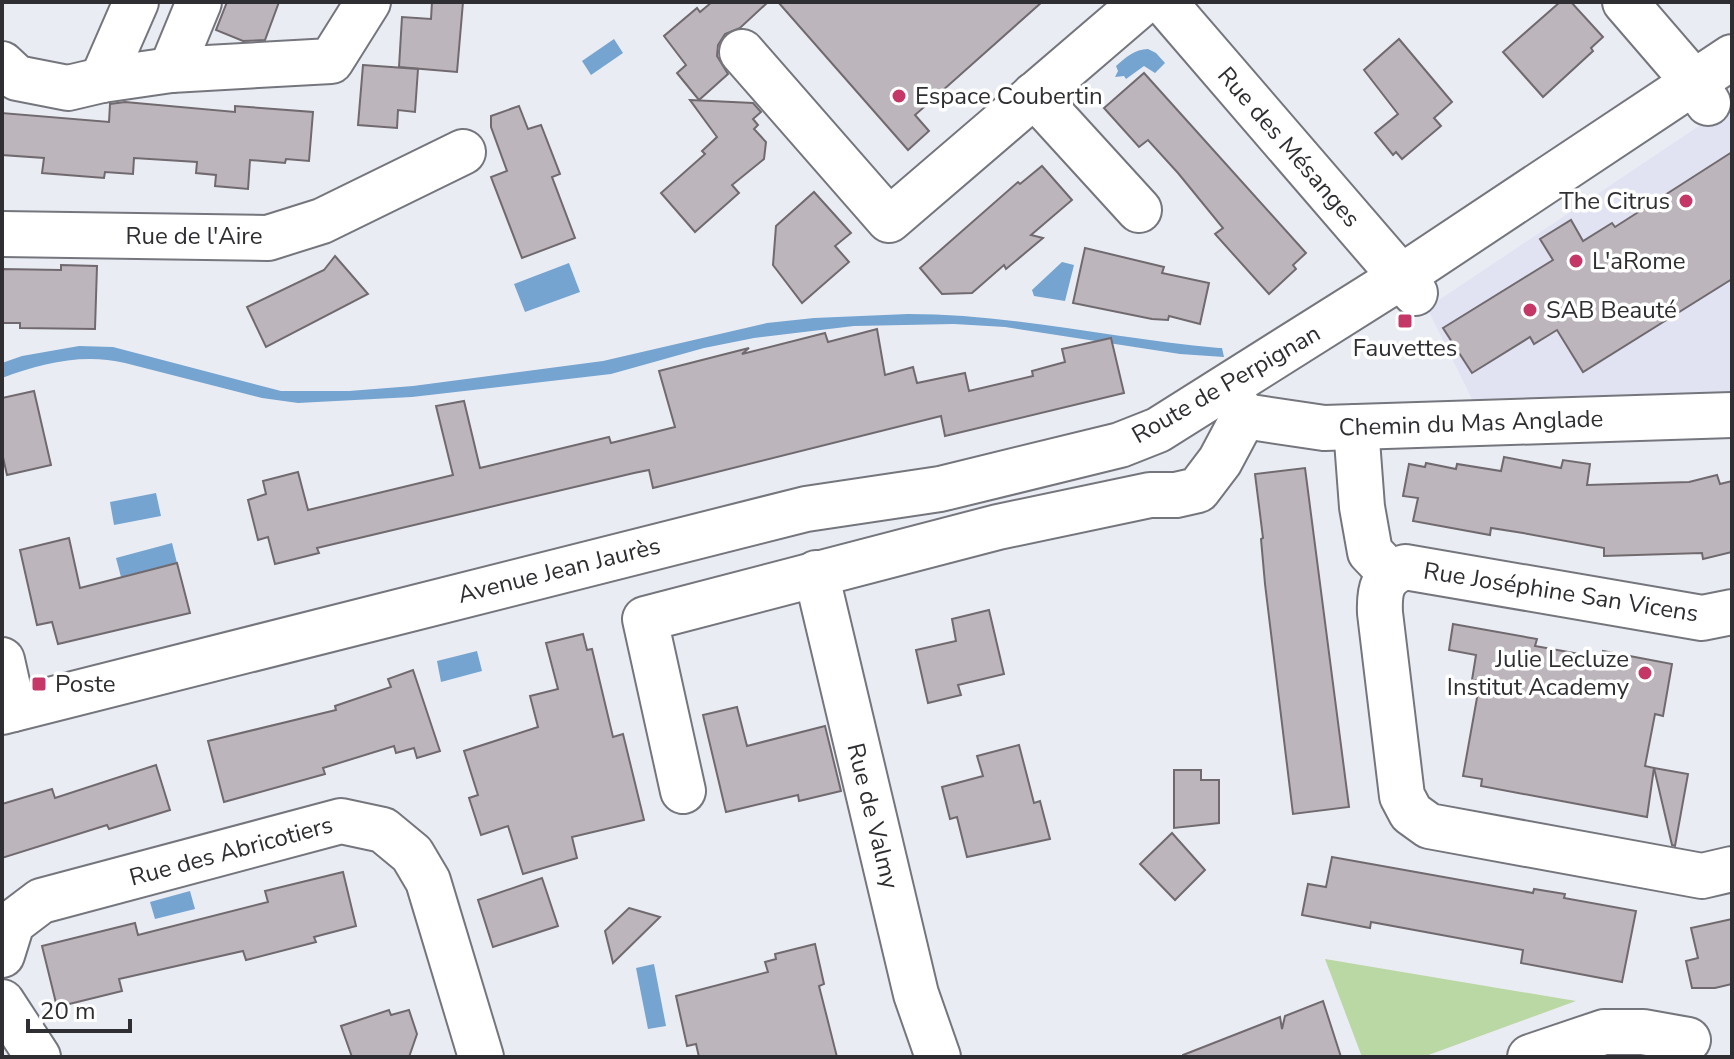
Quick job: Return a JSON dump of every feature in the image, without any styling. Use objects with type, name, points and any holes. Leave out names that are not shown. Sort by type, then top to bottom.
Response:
[{"type":"street","points":[[102,80],[136,2]]},
{"type":"street","points":[[171,70],[199,2]]},
{"type":"street","points":[[2,64],[17,78],[68,88],[171,70],[331,61],[368,2]]},
{"type":"street","points":[[742,52],[889,220],[1143,2]]},
{"type":"street","name":"Rue des Mésanges","points":[[1164,2],[1408,285]]},
{"type":"street","points":[[1625,2],[1711,90]]},
{"type":"street","name":"Route de Perpignan","points":[[1120,445],[1235,402],[1408,285],[1711,90],[1732,57]]},
{"type":"street","points":[[1034,95],[1139,210]]},
{"type":"street","name":"Rue de l'Aire","points":[[2,234],[268,238],[322,221],[463,152]]},
{"type":"street","points":[[683,791],[645,619],[1028,520],[1150,495],[1176,495],[1198,490],[1220,461],[1235,402]]},
{"type":"street","name":"Chemin du Mas Anglade","points":[[1235,402],[1324,428],[1732,415]]},
{"type":"street","name":"Rue Joséphine San Vicens","points":[[1356,427],[1362,507],[1370,552],[1390,573]]},
{"type":"street","name":"Avenue Jean Jaurès","points":[[8,710],[806,509],[940,489],[1120,445]]},
{"type":"street","name":"Rue Joséphine San Vicens","points":[[1732,612],[1702,618],[1405,567],[1390,573],[1380,593],[1402,796],[1411,813],[1429,826],[1673,871],[1702,876],[1732,869]]},
{"type":"street","name":"Rue de Valmy","points":[[816,573],[916,994],[938,1057]]},
{"type":"street","points":[[2,660],[8,710]]},
{"type":"street","name":"Rue des Abricotiers","points":[[2,955],[12,923],[41,901],[341,821],[383,830],[412,854],[428,881],[481,1057]]},
{"type":"street","points":[[2,1002],[38,1057]]},
{"type":"street","points":[[1530,1057],[1604,1032],[1643,1032],[1688,1040]]},
{"type":"shaded area","points":[[1732,104],[1732,395],[1474,403],[1427,308]]},
{"type":"green space","points":[[1325,959],[1576,1001],[1423,1057],[1362,1057]]},
{"type":"water","points":[[614,39],[623,53],[591,75],[582,61]]},
{"type":"water","points":[[1148,49],[1165,63],[1155,73],[1144,66],[1126,79],[1124,76],[1115,77],[1119,63],[1135,52]]},
{"type":"water","points":[[1062,262],[1074,265],[1065,301],[1034,296],[1032,290]]},
{"type":"water","points":[[569,263],[580,292],[525,312],[514,284]]},
{"type":"water","points":[[908,314],[1025,322],[1222,348],[1224,357],[1180,354],[1005,327],[954,324],[854,326],[754,338],[704,348],[611,374],[412,397],[298,403],[262,398],[125,363],[94,359],[47,364],[2,378],[2,363],[22,356],[79,346],[113,347],[281,391],[349,391],[413,386],[603,361],[767,323]]},
{"type":"water","points":[[156,493],[161,516],[114,525],[110,502]]},
{"type":"water","points":[[172,543],[177,563],[121,577],[116,558]]},
{"type":"water","points":[[477,651],[482,671],[441,682],[437,661]]},
{"type":"water","points":[[190,891],[195,909],[155,919],[150,902]]},
{"type":"water","points":[[654,964],[666,1026],[648,1029],[636,968]]},
{"type":"building","points":[[227,2],[279,2],[265,40],[243,41],[216,30]]},
{"type":"building","points":[[432,2],[463,2],[457,72],[399,67],[402,17],[431,19]]},
{"type":"building","points":[[712,2],[768,2],[740,28],[725,34],[718,45],[717,56],[728,74],[699,100],[677,73],[686,65],[664,36],[697,8],[700,12]]},
{"type":"building","name":"Espace Coubertin","points":[[778,2],[1042,2],[915,115],[929,131],[908,150]]},
{"type":"building","points":[[1560,2],[1571,2],[1603,37],[1591,48],[1593,51],[1543,97],[1503,52]]},
{"type":"building","points":[[1399,39],[1452,102],[1434,118],[1441,126],[1402,159],[1396,152],[1393,155],[1375,133],[1398,114],[1364,70]]},
{"type":"building","points":[[363,65],[418,69],[415,112],[398,110],[397,128],[358,125]]},
{"type":"building","points":[[1144,73],[1306,253],[1293,265],[1296,269],[1269,294],[1215,234],[1223,228],[1178,173],[1148,140],[1139,147],[1104,108]]},
{"type":"building","points":[[690,100],[753,103],[761,112],[753,119],[758,125],[754,129],[766,142],[764,159],[732,185],[739,193],[695,232],[661,193],[705,154],[702,151],[717,137]]},
{"type":"building","points":[[125,102],[235,112],[235,106],[313,112],[309,161],[286,159],[285,163],[250,160],[248,189],[215,186],[216,175],[196,173],[197,162],[134,158],[133,174],[105,172],[104,178],[42,173],[44,158],[2,155],[2,113],[109,122],[110,104]]},
{"type":"building","points":[[519,106],[528,129],[541,125],[560,174],[552,177],[575,238],[522,258],[491,177],[507,171],[491,127],[491,116]]},
{"type":"building","points":[[1732,152],[1732,279],[1583,372],[1557,330],[1534,344],[1530,337],[1472,373],[1443,328],[1553,260],[1540,239],[1571,220],[1583,241],[1612,223],[1615,227]]},
{"type":"building","points":[[1042,166],[1072,200],[1031,235],[1043,238],[1006,269],[1004,265],[972,293],[942,294],[920,268],[1018,182],[1020,184]]},
{"type":"building","points":[[814,192],[851,233],[835,246],[849,262],[802,303],[773,265],[776,226]]},
{"type":"building","points":[[1085,248],[1164,267],[1162,273],[1209,283],[1200,324],[1169,316],[1168,320],[1152,319],[1073,303]]},
{"type":"building","points":[[335,256],[368,294],[266,347],[247,307],[324,270]]},
{"type":"building","points":[[61,265],[97,266],[95,329],[20,328],[20,323],[2,323],[2,269],[61,270]]},
{"type":"building","points":[[877,329],[885,375],[913,367],[917,383],[965,373],[969,391],[1033,376],[1032,371],[1065,362],[1062,349],[1111,338],[1124,393],[945,436],[941,416],[653,488],[649,470],[634,473],[317,548],[319,553],[275,564],[268,537],[258,540],[248,500],[266,494],[263,481],[298,472],[308,510],[453,475],[436,406],[464,401],[480,468],[609,437],[611,443],[675,427],[659,371],[825,333],[828,342]]},
{"type":"building","points":[[34,391],[51,465],[7,475],[2,453],[2,398]]},
{"type":"building","points":[[1504,457],[1561,468],[1563,460],[1590,464],[1587,485],[1689,482],[1717,475],[1720,484],[1732,481],[1732,552],[1703,559],[1702,553],[1604,556],[1604,548],[1523,533],[1491,528],[1490,535],[1413,521],[1418,498],[1403,496],[1409,464],[1425,467],[1426,463],[1456,469],[1457,464],[1501,471]]},
{"type":"building","points":[[1305,468],[1349,807],[1293,814],[1255,474]]},
{"type":"building","points":[[69,538],[80,588],[177,563],[190,613],[58,644],[52,622],[37,625],[20,550]]},
{"type":"building","points":[[989,610],[1004,674],[958,685],[961,695],[928,703],[916,650],[956,641],[952,619]]},
{"type":"building","points":[[1453,624],[1537,639],[1535,646],[1602,658],[1603,651],[1672,664],[1663,716],[1655,714],[1645,766],[1654,768],[1647,817],[1481,786],[1482,779],[1463,776],[1480,681],[1472,680],[1476,655],[1449,650]]},
{"type":"building","points":[[583,634],[587,650],[592,649],[613,737],[623,734],[644,820],[572,837],[577,858],[523,874],[508,826],[481,835],[469,798],[478,795],[464,751],[538,727],[530,696],[558,689],[546,643]]},
{"type":"building","points":[[413,670],[440,751],[417,758],[414,748],[396,753],[394,746],[323,768],[325,774],[224,802],[208,741],[336,710],[335,706],[391,687],[388,679]]},
{"type":"building","points":[[737,707],[747,746],[825,726],[841,791],[799,801],[798,795],[726,812],[703,715]]},
{"type":"building","points":[[1019,745],[1034,803],[1040,801],[1050,839],[967,857],[957,817],[950,819],[942,787],[983,776],[977,756]]},
{"type":"building","points":[[156,765],[170,810],[109,829],[107,825],[2,858],[2,804],[52,789],[55,798]]},
{"type":"building","points":[[1654,768],[1688,774],[1675,846],[1672,845]]},
{"type":"building","points":[[1174,770],[1201,770],[1201,780],[1219,780],[1219,823],[1174,828]]},
{"type":"building","points":[[1172,833],[1205,870],[1175,900],[1140,864]]},
{"type":"building","points":[[1332,857],[1533,893],[1534,889],[1565,894],[1564,898],[1636,911],[1622,982],[1521,963],[1523,950],[1371,922],[1370,928],[1302,915],[1308,884],[1326,887]]},
{"type":"building","points":[[343,872],[356,926],[314,937],[316,942],[246,960],[243,951],[119,979],[122,991],[57,1007],[42,946],[135,923],[138,935],[268,902],[265,891]]},
{"type":"building","points":[[542,878],[558,926],[493,947],[478,900]]},
{"type":"building","points":[[629,908],[660,917],[613,963],[605,931]]},
{"type":"building","points":[[1732,919],[1732,984],[1692,988],[1686,961],[1698,958],[1691,928]]},
{"type":"building","points":[[815,944],[824,984],[819,986],[837,1057],[699,1057],[696,1044],[687,1046],[676,996],[768,972],[765,962],[776,959],[775,954]]},
{"type":"building","points":[[1323,1001],[1341,1057],[1183,1057],[1280,1017],[1282,1029],[1285,1016]]},
{"type":"building","points":[[389,1010],[391,1015],[409,1010],[417,1034],[409,1057],[352,1057],[341,1026]]},
{"type":"place","name":"Espace Coubertin","points":[[899,96]]},
{"type":"place","name":"The Citrus","points":[[1686,201]]},
{"type":"place","name":"L'aRome","points":[[1576,261]]},
{"type":"place","name":"SAB Beauté","points":[[1530,310]]},
{"type":"place","name":"Fauvettes","points":[[1405,321]]},
{"type":"place","name":"Julie Lecluze Institut Academy","points":[[1645,673]]},
{"type":"place","name":"Poste","points":[[39,684]]}]
